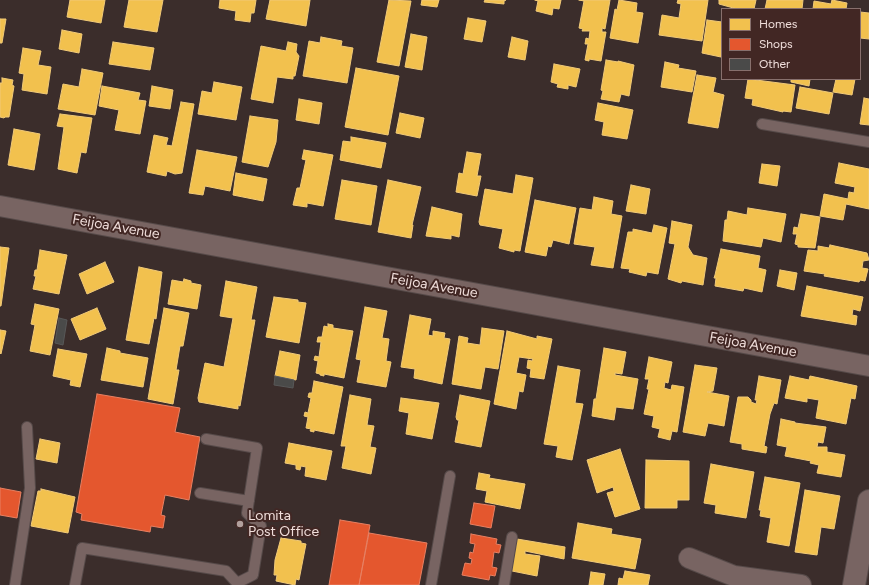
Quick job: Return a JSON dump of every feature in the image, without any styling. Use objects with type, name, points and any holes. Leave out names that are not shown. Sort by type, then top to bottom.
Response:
[{"type":"street","name":"Feijoa Avenue","points":[[0,206],[869,366]]},
{"type":"street","points":[[854,585],[869,501]]},
{"type":"street","points":[[689,558],[734,576],[801,585]]},
{"type":"lane","points":[[762,124],[869,142]]},
{"type":"lane","points":[[15,585],[30,488],[26,427]]},
{"type":"lane","points":[[75,585],[82,548],[226,572],[237,584],[253,575],[261,526],[247,513],[257,448],[206,439]]},
{"type":"lane","points":[[431,585],[450,476]]},
{"type":"lane","points":[[200,493],[249,501]]},
{"type":"lane","points":[[504,585],[512,537]]},
{"type":"building: Homes","points":[[70,0],[105,0],[101,23],[67,17]]},
{"type":"building: Homes","points":[[129,0],[163,0],[157,32],[124,27]]},
{"type":"building: Homes","points":[[220,0],[256,0],[254,13],[251,13],[250,22],[235,20],[236,11],[219,8]]},
{"type":"building: Homes","points":[[270,0],[310,0],[306,26],[266,19]]},
{"type":"building: Homes","points":[[389,0],[411,1],[399,66],[377,62]]},
{"type":"building: Homes","points":[[422,0],[439,0],[437,7],[421,5]]},
{"type":"building: Homes","points":[[485,0],[506,0],[504,1],[504,4],[484,2]]},
{"type":"building: Homes","points":[[535,0],[561,0],[559,9],[553,8],[552,15],[536,11],[538,1]]},
{"type":"building: Homes","points":[[579,0],[610,0],[605,29],[602,28],[602,32],[606,32],[601,61],[589,59],[589,61],[585,60],[588,44],[585,44],[586,38],[589,39],[590,31],[582,31],[583,29],[579,28],[584,1]]},
{"type":"building: Homes","points":[[619,0],[637,3],[636,12],[643,13],[638,43],[610,38],[615,9],[617,10]]},
{"type":"building: Homes","points":[[678,0],[708,0],[702,41],[659,35],[662,15],[679,18],[681,4],[677,3]]},
{"type":"building: Homes","points":[[719,0],[756,0],[754,8],[733,8],[719,4]]},
{"type":"building: Homes","points":[[767,0],[803,0],[802,8],[765,8]]},
{"type":"building: Homes","points":[[832,0],[847,3],[846,8],[813,8],[814,1],[831,4]]},
{"type":"building: Homes","points":[[861,12],[869,13],[869,39],[861,38]]},
{"type":"building: Homes","points":[[468,18],[486,21],[482,42],[464,39]]},
{"type":"building: Homes","points":[[0,19],[6,19],[2,43],[0,43]]},
{"type":"building: Homes","points":[[707,20],[721,22],[721,57],[702,53]]},
{"type":"building: Homes","points":[[62,30],[82,34],[79,53],[59,49]]},
{"type":"building: Homes","points":[[411,34],[427,37],[422,70],[405,67]]},
{"type":"building: Homes","points":[[321,37],[342,41],[341,46],[353,48],[347,83],[303,76],[309,41],[320,43]]},
{"type":"building: Homes","points":[[512,37],[528,41],[525,60],[508,57]]},
{"type":"building: Homes","points":[[113,42],[154,48],[150,70],[109,64]]},
{"type":"building: Homes","points":[[288,42],[297,44],[296,52],[299,56],[295,76],[293,76],[293,79],[277,77],[273,103],[251,99],[261,46],[286,51]]},
{"type":"building: Homes","points":[[23,48],[41,51],[38,65],[51,67],[47,94],[22,90],[24,74],[19,73]]},
{"type":"building: Homes","points":[[606,60],[634,65],[629,96],[621,94],[619,102],[601,99]]},
{"type":"building: Homes","points":[[665,62],[679,65],[678,68],[696,71],[692,92],[661,87]]},
{"type":"building: Homes","points":[[554,64],[580,69],[576,87],[568,85],[568,89],[557,87],[558,84],[551,82]]},
{"type":"building: Homes","points":[[356,68],[399,76],[388,135],[345,127]]},
{"type":"building: Homes","points":[[82,69],[103,73],[95,115],[58,109],[63,84],[79,87]]},
{"type":"building: Homes","points":[[697,75],[716,78],[713,92],[724,95],[718,128],[688,123]]},
{"type":"building: Homes","points":[[2,78],[13,80],[12,85],[14,86],[9,117],[4,118],[0,117],[0,83],[2,83]]},
{"type":"building: Homes","points":[[748,80],[795,85],[791,112],[783,112],[752,105],[753,99],[745,98]]},
{"type":"building: Homes","points":[[791,80],[810,80],[809,86],[791,82]]},
{"type":"building: Homes","points":[[836,80],[855,80],[852,95],[833,92]]},
{"type":"building: Homes","points":[[214,82],[242,87],[236,120],[198,114],[202,91],[212,93]]},
{"type":"building: Homes","points":[[102,86],[140,93],[138,100],[146,101],[140,134],[115,130],[119,110],[99,106]]},
{"type":"building: Homes","points":[[152,86],[173,90],[170,109],[149,106]]},
{"type":"building: Homes","points":[[800,87],[833,93],[829,114],[796,108]]},
{"type":"building: Homes","points":[[864,98],[869,99],[869,125],[860,124]]},
{"type":"building: Homes","points":[[299,99],[322,103],[319,124],[296,120]]},
{"type":"building: Homes","points":[[181,102],[194,104],[182,173],[175,174],[167,171],[166,176],[147,172],[154,135],[168,138],[166,145],[172,146]]},
{"type":"building: Homes","points":[[598,103],[633,110],[627,139],[602,135],[604,122],[595,120]]},
{"type":"building: Homes","points":[[400,113],[424,118],[420,138],[396,133]]},
{"type":"building: Homes","points":[[60,114],[92,118],[86,153],[81,152],[77,173],[58,169],[64,127],[57,126]]},
{"type":"building: Homes","points":[[250,116],[278,120],[276,142],[268,167],[242,162]]},
{"type":"building: Homes","points":[[14,129],[40,134],[34,170],[8,165]]},
{"type":"building: Homes","points":[[351,137],[386,143],[381,168],[340,160],[343,141],[351,142]]},
{"type":"building: Homes","points":[[197,150],[237,157],[230,191],[205,186],[203,195],[189,193]]},
{"type":"building: Homes","points":[[304,150],[333,155],[323,206],[307,203],[307,207],[293,205],[297,188],[300,188],[306,160],[302,159]]},
{"type":"building: Homes","points":[[467,152],[481,154],[477,176],[481,176],[477,196],[456,192],[459,173],[463,174]]},
{"type":"building: Homes","points":[[839,163],[869,169],[869,209],[846,204],[843,220],[820,216],[824,194],[848,199],[849,192],[854,193],[855,187],[835,183]]},
{"type":"building: Homes","points":[[762,164],[780,166],[777,186],[759,183]]},
{"type":"building: Homes","points":[[236,173],[267,179],[263,201],[233,195]]},
{"type":"building: Homes","points":[[516,175],[533,178],[520,251],[514,250],[514,252],[499,248],[503,229],[480,225],[479,222],[485,189],[513,194]]},
{"type":"building: Homes","points":[[342,180],[377,186],[371,225],[335,219]]},
{"type":"building: Homes","points":[[388,180],[421,187],[412,225],[411,238],[378,232]]},
{"type":"building: Homes","points":[[631,185],[650,189],[646,214],[626,211]]},
{"type":"building: Homes","points":[[594,197],[613,201],[611,214],[622,216],[613,268],[591,265],[595,247],[574,244],[580,208],[592,210]]},
{"type":"building: Homes","points":[[535,200],[576,208],[569,244],[553,240],[551,247],[548,246],[546,256],[525,252]]},
{"type":"building: Homes","points":[[432,207],[462,214],[459,237],[451,235],[451,239],[426,236]]},
{"type":"building: Homes","points":[[748,208],[786,214],[781,242],[763,238],[761,247],[723,241],[725,220],[727,220],[728,211],[747,215]]},
{"type":"building: Homes","points":[[801,214],[820,217],[815,248],[798,247],[798,245],[795,244],[797,234],[793,234],[794,227],[798,228]]},
{"type":"building: Homes","points":[[672,221],[692,225],[688,247],[693,255],[707,258],[703,285],[682,281],[681,283],[668,279],[675,244],[669,243]]},
{"type":"building: Homes","points":[[654,225],[667,228],[658,274],[647,272],[646,276],[629,272],[630,269],[621,268],[628,232],[633,232],[633,229],[652,233]]},
{"type":"building: Homes","points":[[830,245],[867,253],[869,260],[863,261],[862,268],[868,269],[865,281],[860,280],[859,282],[804,271],[808,250],[818,251],[818,246],[829,248]]},
{"type":"building: Homes","points":[[0,247],[9,248],[1,306],[0,306]]},
{"type":"building: Homes","points":[[721,249],[760,256],[758,268],[766,270],[762,292],[744,288],[743,291],[715,286],[716,278],[714,278]]},
{"type":"building: Homes","points":[[40,250],[67,255],[59,294],[33,289],[36,276],[34,276],[35,270],[37,270]]},
{"type":"building: Homes","points":[[105,262],[114,282],[87,294],[79,274]]},
{"type":"building: Homes","points":[[139,267],[162,272],[156,319],[154,318],[149,344],[126,340]]},
{"type":"building: Homes","points":[[780,270],[797,273],[794,290],[777,286]]},
{"type":"building: Homes","points":[[184,279],[191,281],[191,283],[201,285],[197,309],[168,304],[172,280],[183,282]]},
{"type":"building: Homes","points":[[226,281],[257,287],[251,320],[255,320],[240,406],[238,405],[238,409],[199,402],[198,398],[205,363],[224,367],[233,318],[220,316]]},
{"type":"building: Homes","points":[[807,286],[863,297],[860,311],[853,309],[852,315],[857,316],[856,325],[801,316]]},
{"type":"building: Homes","points":[[274,297],[298,300],[298,302],[306,303],[299,343],[266,337]]},
{"type":"building: Homes","points":[[35,304],[59,309],[50,355],[30,351],[35,325],[31,324]]},
{"type":"building: Homes","points":[[365,307],[387,311],[382,338],[389,339],[386,361],[391,362],[386,387],[357,382],[361,360],[356,359]]},
{"type":"building: Homes","points":[[97,308],[106,329],[80,340],[71,319]]},
{"type":"building: Homes","points":[[164,308],[189,313],[183,346],[180,346],[176,370],[179,370],[173,404],[148,399]]},
{"type":"building: Homes","points":[[410,315],[431,319],[428,335],[433,336],[433,331],[445,333],[444,338],[450,339],[442,384],[414,378],[415,369],[401,367]]},
{"type":"building: Homes","points":[[328,324],[333,325],[333,328],[353,331],[344,378],[324,374],[324,376],[316,373],[318,361],[314,360],[315,356],[319,357],[321,342],[317,342],[318,337],[322,337],[324,326],[328,327]]},
{"type":"building: Homes","points":[[482,328],[504,331],[498,369],[485,367],[481,389],[452,384],[459,336],[468,338],[467,343],[480,345]]},
{"type":"building: Homes","points":[[0,330],[6,331],[1,354],[0,353]]},
{"type":"building: Homes","points":[[507,331],[537,339],[537,336],[552,339],[544,379],[530,377],[531,369],[527,368],[528,360],[532,361],[533,359],[519,357],[516,373],[526,375],[523,392],[519,391],[516,409],[494,404]]},
{"type":"building: Homes","points":[[107,348],[120,351],[120,353],[148,358],[143,387],[101,380]]},
{"type":"building: Homes","points":[[604,348],[626,352],[622,374],[615,373],[615,375],[638,379],[633,409],[616,407],[614,420],[592,416]]},
{"type":"building: Homes","points":[[58,349],[87,354],[80,387],[70,385],[71,380],[53,376]]},
{"type":"building: Homes","points":[[280,351],[300,355],[296,380],[275,376]]},
{"type":"building: Homes","points":[[649,357],[672,362],[668,383],[665,382],[664,388],[671,390],[672,385],[684,387],[677,432],[672,431],[670,440],[658,437],[660,429],[652,427],[654,416],[644,414],[649,389],[647,389],[649,379],[645,379]]},
{"type":"building: Homes","points":[[695,365],[717,368],[713,391],[707,392],[729,396],[724,426],[708,423],[705,436],[683,432]]},
{"type":"building: Homes","points":[[558,366],[580,370],[575,403],[583,404],[572,460],[556,457],[558,446],[544,444]]},
{"type":"building: Homes","points":[[759,376],[781,380],[777,404],[774,403],[770,414],[764,446],[767,447],[766,453],[742,449],[742,444],[730,442],[738,397],[748,397],[751,402],[756,404],[757,400],[755,400]]},
{"type":"building: Homes","points":[[790,376],[809,380],[810,376],[857,386],[855,399],[851,398],[846,424],[816,418],[819,400],[807,398],[807,402],[785,398]]},
{"type":"building: Homes","points":[[314,381],[343,387],[334,434],[314,430],[314,432],[310,431],[311,429],[306,428],[308,417],[304,416],[305,412],[308,413],[311,398],[308,397],[309,393],[312,393]]},
{"type":"building: Homes","points":[[350,395],[371,399],[367,425],[374,426],[370,447],[376,448],[371,474],[342,468],[346,446],[341,446]]},
{"type":"building: Homes","points":[[460,395],[490,401],[481,447],[455,442],[459,420],[457,420],[456,417]]},
{"type":"building: Homes","points":[[401,398],[439,403],[432,439],[406,434],[409,413],[399,411]]},
{"type":"building: Homes","points":[[781,419],[795,423],[826,427],[823,443],[818,442],[817,447],[827,447],[827,452],[845,455],[841,477],[817,473],[819,465],[810,463],[811,461],[785,456],[787,447],[777,445]]},
{"type":"building: Homes","points":[[40,439],[60,443],[57,463],[36,459]]},
{"type":"building: Homes","points":[[289,443],[332,451],[326,480],[305,476],[306,467],[301,466],[300,470],[296,469],[296,465],[285,463]]},
{"type":"building: Homes","points":[[620,449],[640,509],[615,517],[607,493],[614,491],[613,487],[597,493],[587,460]]},
{"type":"building: Homes","points":[[646,460],[689,461],[689,500],[677,500],[677,508],[645,508]]},
{"type":"building: Homes","points":[[711,464],[754,472],[746,518],[715,513],[716,505],[704,503]]},
{"type":"building: Homes","points":[[479,473],[490,475],[489,478],[525,484],[520,509],[485,502],[487,491],[476,489]]},
{"type":"building: Homes","points":[[765,477],[800,483],[789,546],[767,542],[771,518],[760,516],[761,510],[759,510]]},
{"type":"building: Homes","points":[[41,489],[75,497],[68,533],[31,526],[38,491],[41,491]]},
{"type":"building: Homes","points":[[805,490],[840,496],[834,529],[821,527],[817,555],[795,552]]},
{"type":"building: Homes","points":[[578,523],[612,529],[611,534],[641,539],[635,569],[572,558]]},
{"type":"building: Homes","points":[[281,538],[301,541],[301,543],[306,544],[299,580],[296,579],[295,585],[276,581],[277,575],[274,575],[275,560]]},
{"type":"building: Homes","points":[[517,539],[565,547],[564,559],[525,551],[525,554],[540,556],[537,576],[512,571]]},
{"type":"building: Homes","points":[[625,571],[650,575],[648,585],[618,585],[619,578],[623,579]]},
{"type":"building: Homes","points":[[591,572],[605,574],[603,585],[589,585]]},
{"type":"building: Shops","points":[[97,394],[180,408],[175,432],[200,437],[189,500],[165,495],[161,515],[165,516],[163,528],[151,526],[150,532],[81,520],[82,514],[76,512]]},
{"type":"building: Shops","points":[[0,488],[21,492],[17,518],[0,515]]},
{"type":"building: Shops","points":[[474,503],[495,506],[491,528],[470,524]]},
{"type":"building: Shops","points":[[340,520],[370,525],[359,585],[329,585]]},
{"type":"building: Shops","points":[[369,533],[427,543],[419,585],[359,585]]},
{"type":"building: Shops","points":[[471,534],[497,539],[496,544],[501,545],[499,553],[494,552],[492,567],[497,568],[495,576],[490,575],[489,580],[462,575],[465,563],[471,564],[472,559],[469,558],[470,552],[473,553],[475,544],[470,543]]},
{"type":"building: Other","points":[[59,318],[67,320],[63,345],[55,343]]},
{"type":"building: Other","points":[[275,376],[294,380],[293,388],[274,385]]},
{"type":"place","name":"Lomita Post Office","points":[[240,524]]}]
